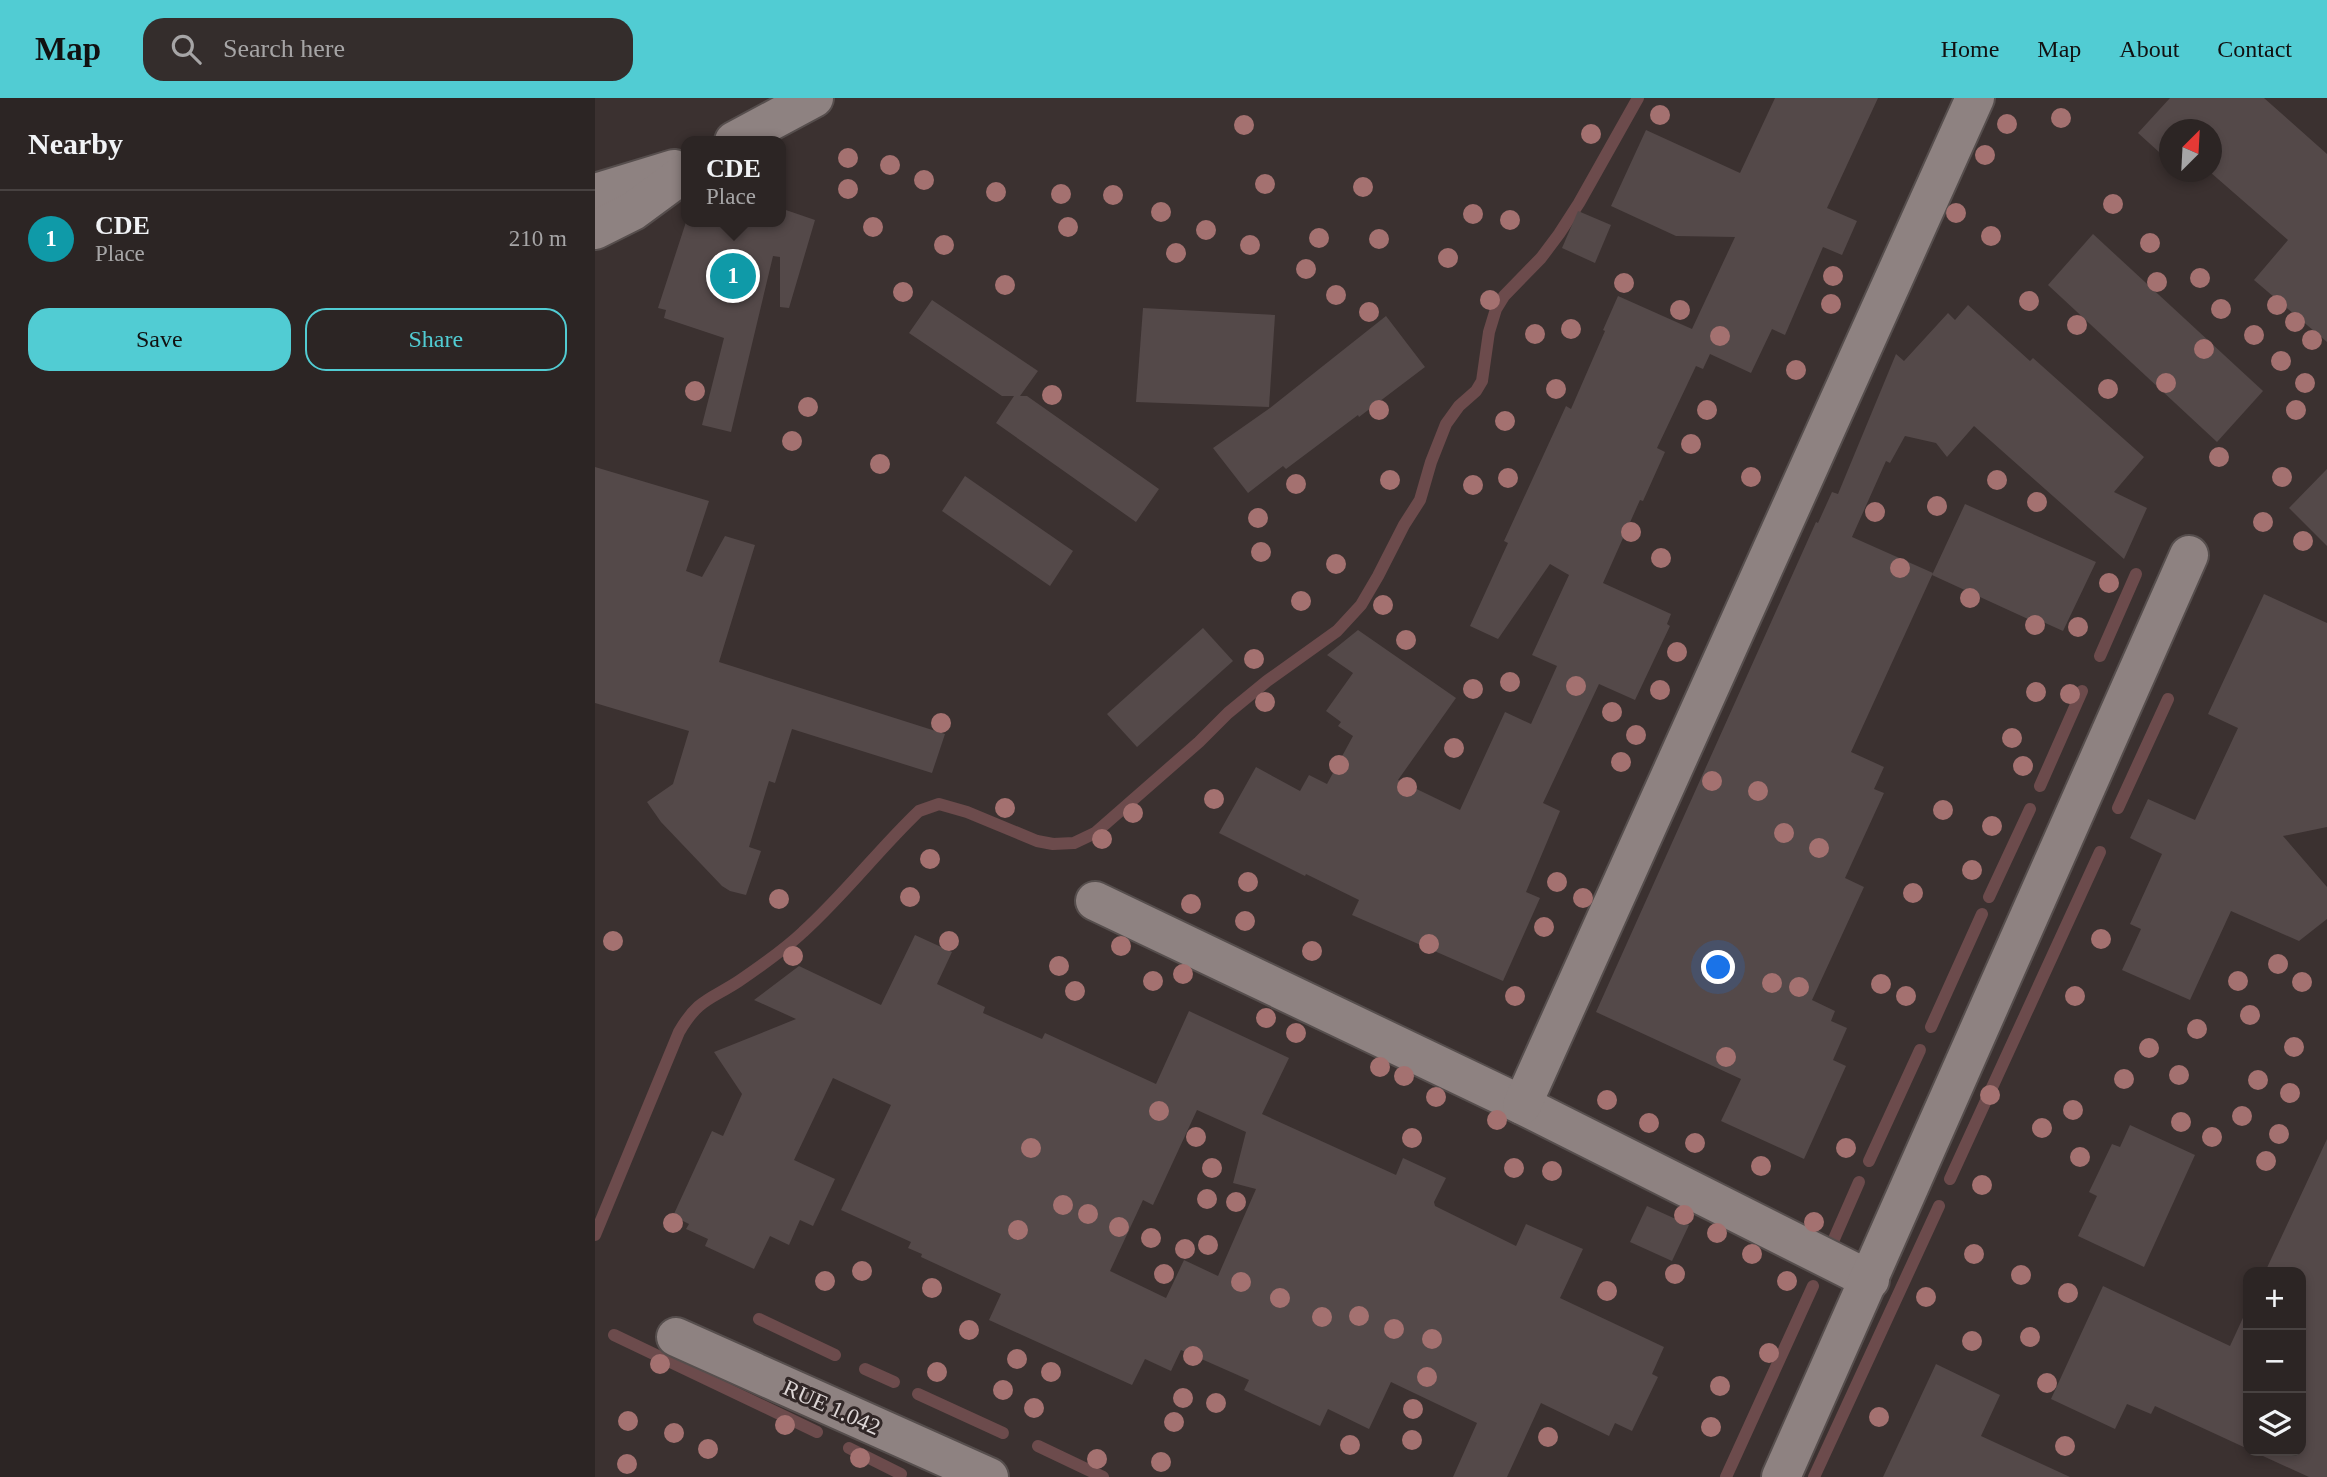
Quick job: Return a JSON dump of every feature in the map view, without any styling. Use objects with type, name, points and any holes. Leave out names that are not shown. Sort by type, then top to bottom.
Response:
[{"type":"street","points":[[743,136],[814,98]]},
{"type":"street","points":[[1522,1105],[1975,98]]},
{"type":"street","points":[[595,193],[681,167]]},
{"type":"street","points":[[595,230],[633,211],[681,176]]},
{"type":"street","points":[[1781,1477],[2189,555]]},
{"type":"street","points":[[1095,901],[1522,1105],[1870,1280]]},
{"type":"street","name":"RUE 1.042","points":[[676,1337],[989,1477]]},
{"type":"building","points":[[1775,98],[1878,98],[1827,208],[1857,221],[1842,255],[1823,247],[1785,335],[1772,329],[1751,373],[1710,354],[1703,369],[1696,366],[1657,448],[1665,452],[1603,583],[1671,614],[1667,624],[1670,626],[1635,700],[1599,684],[1543,803],[1560,811],[1526,892],[1540,898],[1503,981],[1352,915],[1359,900],[1219,833],[1256,767],[1300,791],[1309,775],[1327,784],[1353,736],[1338,726],[1341,722],[1326,711],[1353,673],[1327,655],[1358,630],[1456,698],[1398,780],[1460,810],[1505,712],[1531,724],[1557,666],[1532,655],[1569,575],[1550,564],[1498,639],[1470,626],[1508,543],[1504,541],[1566,406],[1571,409],[1618,296],[1692,329],[1735,237],[1676,236],[1611,206],[1646,130],[1740,173]]},
{"type":"building","points":[[2170,98],[2264,98],[2327,154],[2327,342],[2254,280],[2288,240],[2221,182],[2222,119],[2159,119],[2159,152],[2138,133]]},
{"type":"building","points":[[786,210],[815,220],[789,308],[780,307],[780,257],[773,256],[731,432],[702,425],[724,338],[664,318],[666,310],[658,308],[684,227],[786,227]]},
{"type":"building","points":[[1578,211],[1611,225],[1595,263],[1562,248]]},
{"type":"building","points":[[2093,234],[2263,391],[2217,442],[2048,285]]},
{"type":"building","points":[[932,300],[1038,371],[1020,396],[1027,396],[1159,489],[1136,522],[996,423],[1014,396],[1002,396],[909,333]]},
{"type":"building","points":[[1968,305],[2030,361],[2033,358],[2144,457],[2114,492],[2147,508],[2124,559],[1974,426],[1947,457],[1936,443],[1905,436],[1890,463],[1886,461],[1852,537],[1933,573],[1851,752],[1884,767],[1874,789],[1884,793],[1845,878],[1864,887],[1812,1000],[1835,1011],[1831,1021],[1847,1028],[1833,1060],[1846,1066],[1804,1159],[1721,1121],[1741,1079],[1596,1012],[1816,522],[1818,523],[1832,492],[1838,494],[1896,354],[1904,361],[1948,313],[1955,320]]},
{"type":"building","points":[[1143,308],[1275,315],[1269,407],[1136,402]]},
{"type":"building","points":[[1386,316],[1425,367],[1286,469],[1283,466],[1248,493],[1213,448],[1270,408]]},
{"type":"building","points":[[595,467],[709,501],[686,571],[702,577],[725,536],[755,545],[719,662],[945,734],[932,773],[792,729],[775,783],[769,781],[749,847],[761,851],[746,895],[722,886],[661,822],[647,802],[673,784],[689,731],[595,703]]},
{"type":"building","points":[[2327,469],[2327,546],[2289,508]]},
{"type":"building","points":[[965,476],[1073,551],[1050,586],[942,511]]},
{"type":"building","points":[[1965,504],[2096,562],[2063,631],[2030,616],[2028,619],[1932,575]]},
{"type":"building","points":[[2264,594],[2327,623],[2327,827],[2283,836],[2327,887],[2327,919],[2299,941],[2231,911],[2190,1000],[2122,970],[2141,929],[2130,924],[2162,854],[2130,838],[2148,799],[2195,820],[2238,728],[2208,714]]},
{"type":"building","points":[[1203,628],[1233,661],[1137,747],[1107,714]]},
{"type":"building","points":[[915,935],[952,952],[937,984],[985,1007],[983,1013],[1042,1039],[1045,1033],[1156,1084],[1189,1011],[1289,1058],[1262,1114],[1396,1175],[1403,1158],[1446,1178],[1434,1202],[1435,1206],[1516,1246],[1526,1224],[1583,1249],[1560,1298],[1664,1347],[1652,1374],[1658,1377],[1632,1431],[1615,1423],[1609,1436],[1541,1403],[1507,1477],[1453,1477],[1477,1423],[1391,1382],[1369,1429],[1328,1409],[1320,1426],[1244,1390],[1249,1380],[1181,1350],[1171,1371],[1145,1359],[1132,1385],[989,1320],[1001,1294],[921,1257],[922,1254],[908,1248],[911,1242],[841,1210],[891,1105],[833,1078],[794,1160],[835,1179],[813,1226],[800,1220],[789,1245],[770,1236],[754,1269],[705,1246],[708,1239],[686,1229],[689,1224],[673,1216],[712,1131],[723,1136],[742,1094],[714,1052],[796,1019],[754,1000],[799,966],[881,1005]],"holes":[[[1197,1110],[1246,1132],[1233,1183],[1256,1189],[1218,1276],[1184,1260],[1166,1298],[1110,1271],[1143,1200],[1153,1205]]]},
{"type":"building","points":[[2130,1125],[2195,1155],[2144,1267],[2078,1236],[2097,1196],[2089,1192],[2112,1144],[2120,1147]]},
{"type":"building","points":[[2327,1139],[2327,1477],[2309,1477],[2263,1456],[2306,1456],[2306,1267],[2267,1267]]},
{"type":"building","points":[[1647,1206],[1689,1225],[1672,1261],[1630,1242]]},
{"type":"building","points":[[2103,1286],[2230,1346],[2243,1318],[2243,1447],[2155,1406],[2151,1414],[2127,1404],[2115,1429],[2051,1399]]},
{"type":"building","points":[[1936,1364],[2000,1395],[1981,1436],[2070,1477],[1883,1477]]},
{"type":"waterway","points":[[595,1235],[679,1032],[692,1013],[705,1001],[772,958],[796,939],[919,811],[939,804],[967,812],[1037,841],[1053,844],[1074,843],[1095,833],[1199,742],[1228,713],[1267,681],[1337,631],[1361,605],[1420,500],[1446,424],[1482,381],[1489,332],[1496,309],[1504,296],[1541,258],[1559,234],[1638,98]]},
{"type":"waterway","points":[[2100,656],[2136,574]]},
{"type":"waterway","points":[[2040,786],[2082,691]]},
{"type":"waterway","points":[[2118,808],[2168,699]]},
{"type":"waterway","points":[[1989,897],[2030,809]]},
{"type":"waterway","points":[[1950,1179],[2100,852]]},
{"type":"waterway","points":[[1931,1027],[1982,914]]},
{"type":"waterway","points":[[1869,1161],[1920,1050]]},
{"type":"waterway","points":[[1827,1255],[1859,1182]]},
{"type":"waterway","points":[[1814,1477],[1939,1206]]},
{"type":"waterway","points":[[1726,1477],[1813,1286]]},
{"type":"waterway","points":[[759,1319],[835,1355]]},
{"type":"waterway","points":[[614,1335],[817,1432]]},
{"type":"waterway","points":[[865,1369],[894,1382]]},
{"type":"waterway","points":[[918,1394],[1003,1433]]},
{"type":"waterway","points":[[1038,1446],[1103,1477]]},
{"type":"waterway","points":[[849,1448],[901,1474]]},
{"type":"place","name":"CDE","points":[[733,276]]}]
